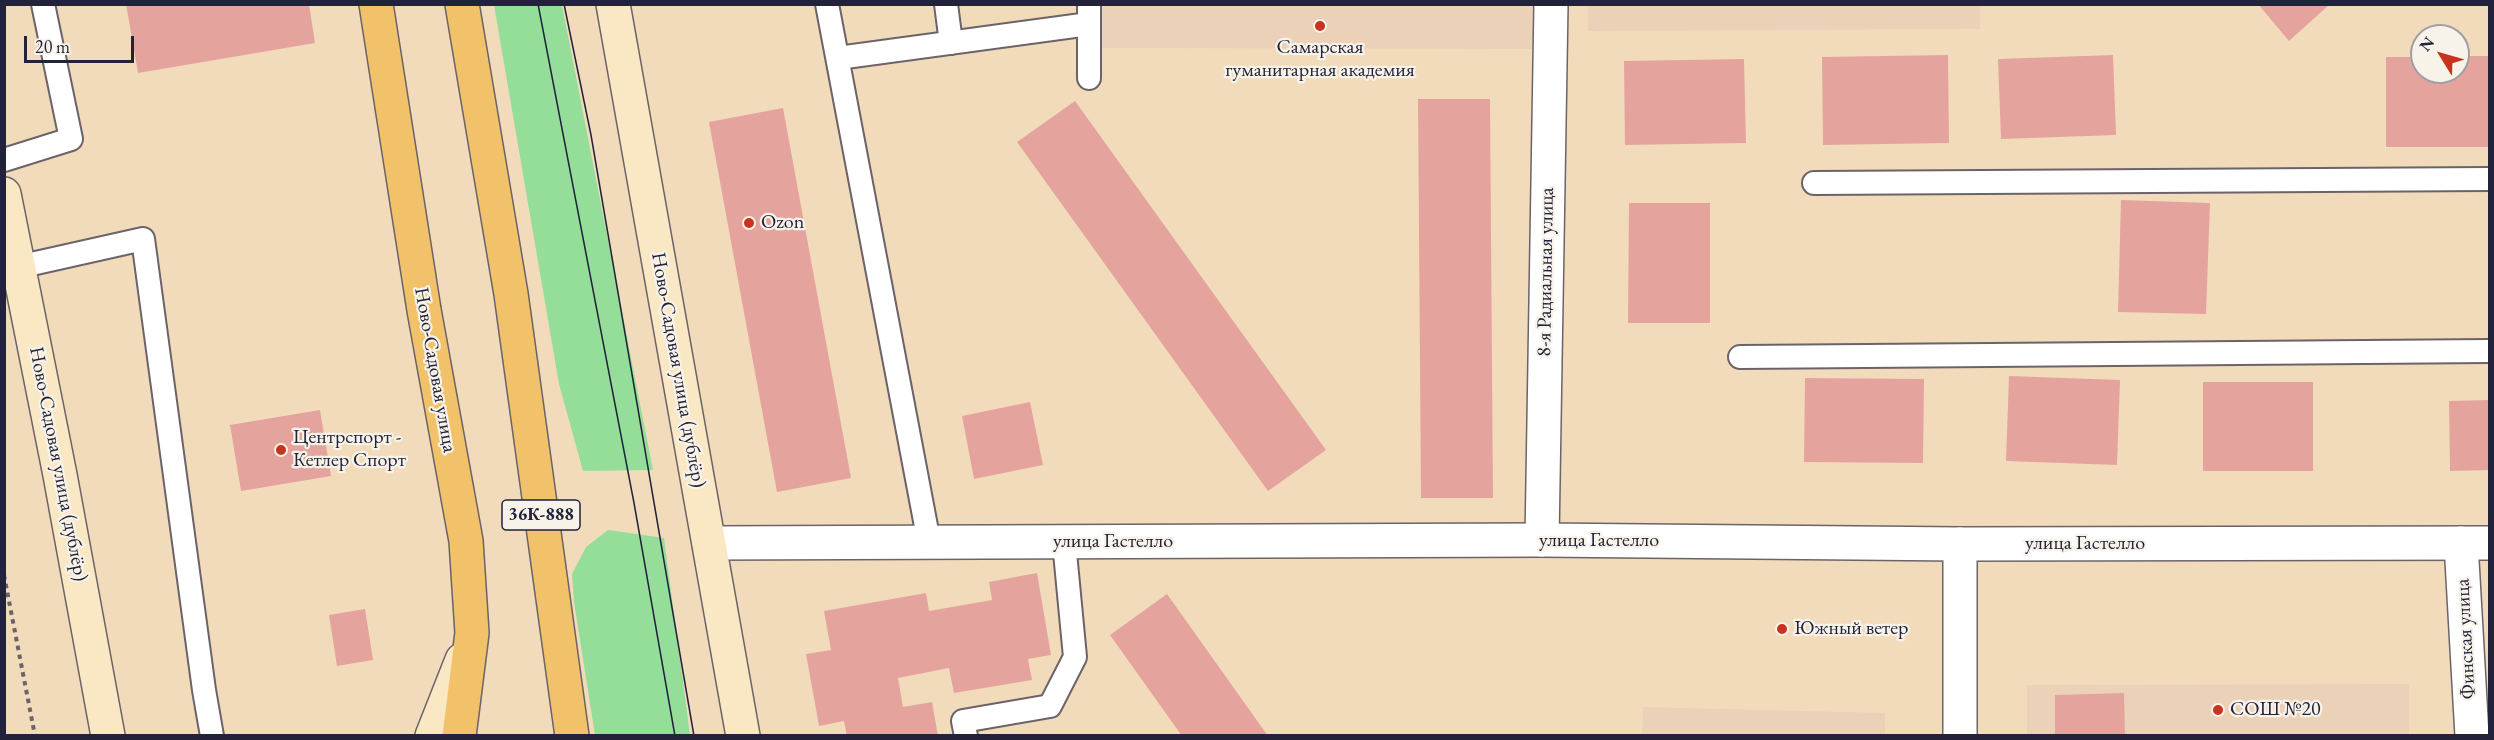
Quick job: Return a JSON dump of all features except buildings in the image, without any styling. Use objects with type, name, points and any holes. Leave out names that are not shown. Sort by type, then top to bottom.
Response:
[{"type":"main road","name":"Ново-Садовая улица","points":[[376,4],[424,310],[466,541],[472,633],[459,735]]},
{"type":"main road","name":"36К-888","points":[[462,4],[511,294],[572,735]]},
{"type":"main road","name":"Ново-Садовая улица (дублёр)","points":[[613,4],[743,735]]},
{"type":"main road","name":"Ново-Садовая улица (дублёр)","points":[[4,194],[63,486],[108,735]]},
{"type":"main road","points":[[432,735],[442,716],[472,633]]},
{"type":"street","name":"8-я Радиальная улица","points":[[1542,540],[1551,4]]},
{"type":"street","name":"улица Гастелло","points":[[709,543],[1542,540],[1960,544],[2475,543]]},
{"type":"street","name":"Финская улица","points":[[2472,735],[2475,543]]},
{"type":"street","points":[[1960,544],[1960,735]]},
{"type":"lane","points":[[4,160],[71,140],[43,4]]},
{"type":"lane","points":[[827,4],[929,542]]},
{"type":"lane","points":[[946,4],[951,43]]},
{"type":"lane","points":[[838,58],[951,43],[1089,14],[1089,78]]},
{"type":"lane","points":[[1814,183],[2490,179]]},
{"type":"lane","points":[[18,267],[143,239],[202,678],[212,735]]},
{"type":"lane","points":[[1740,357],[2490,351]]},
{"type":"lane","points":[[966,735],[963,721],[1050,706],[1070,667],[1075,657],[1064,542]]},
{"type":"path","points":[[4,575],[34,735]]},
{"type":"shaded area","name":"Самарская гуманитарная академия","points":[[1098,5],[1542,5],[1542,49],[1098,48]]},
{"type":"shaded area","points":[[1588,5],[1980,5],[1980,29],[1588,31]]},
{"type":"shaded area","name":"СОШ №20","points":[[2409,684],[2409,735],[2027,735],[2027,685]]},
{"type":"shaded area","points":[[1643,707],[1885,713],[1885,735],[1642,735]]},
{"type":"green space","points":[[494,5],[562,5],[653,470],[583,471],[559,384]]},
{"type":"green space","points":[[608,530],[664,538],[690,735],[595,735],[574,602],[572,574],[586,547]]},
{"type":"tram line","points":[[538,4],[634,503],[675,736]]},
{"type":"tram line","points":[[564,4],[591,135],[694,736]]},
{"type":"place","name":"Самарская гуманитарная академия","points":[[1320,26]]},
{"type":"place","name":"Ozon","points":[[749,223]]},
{"type":"place","name":"Центрспорт - Кетлер Спорт","points":[[281,450]]},
{"type":"place","name":"Южный ветер","points":[[1782,629]]},
{"type":"place","name":"СОШ №20","points":[[2218,710]]}]
